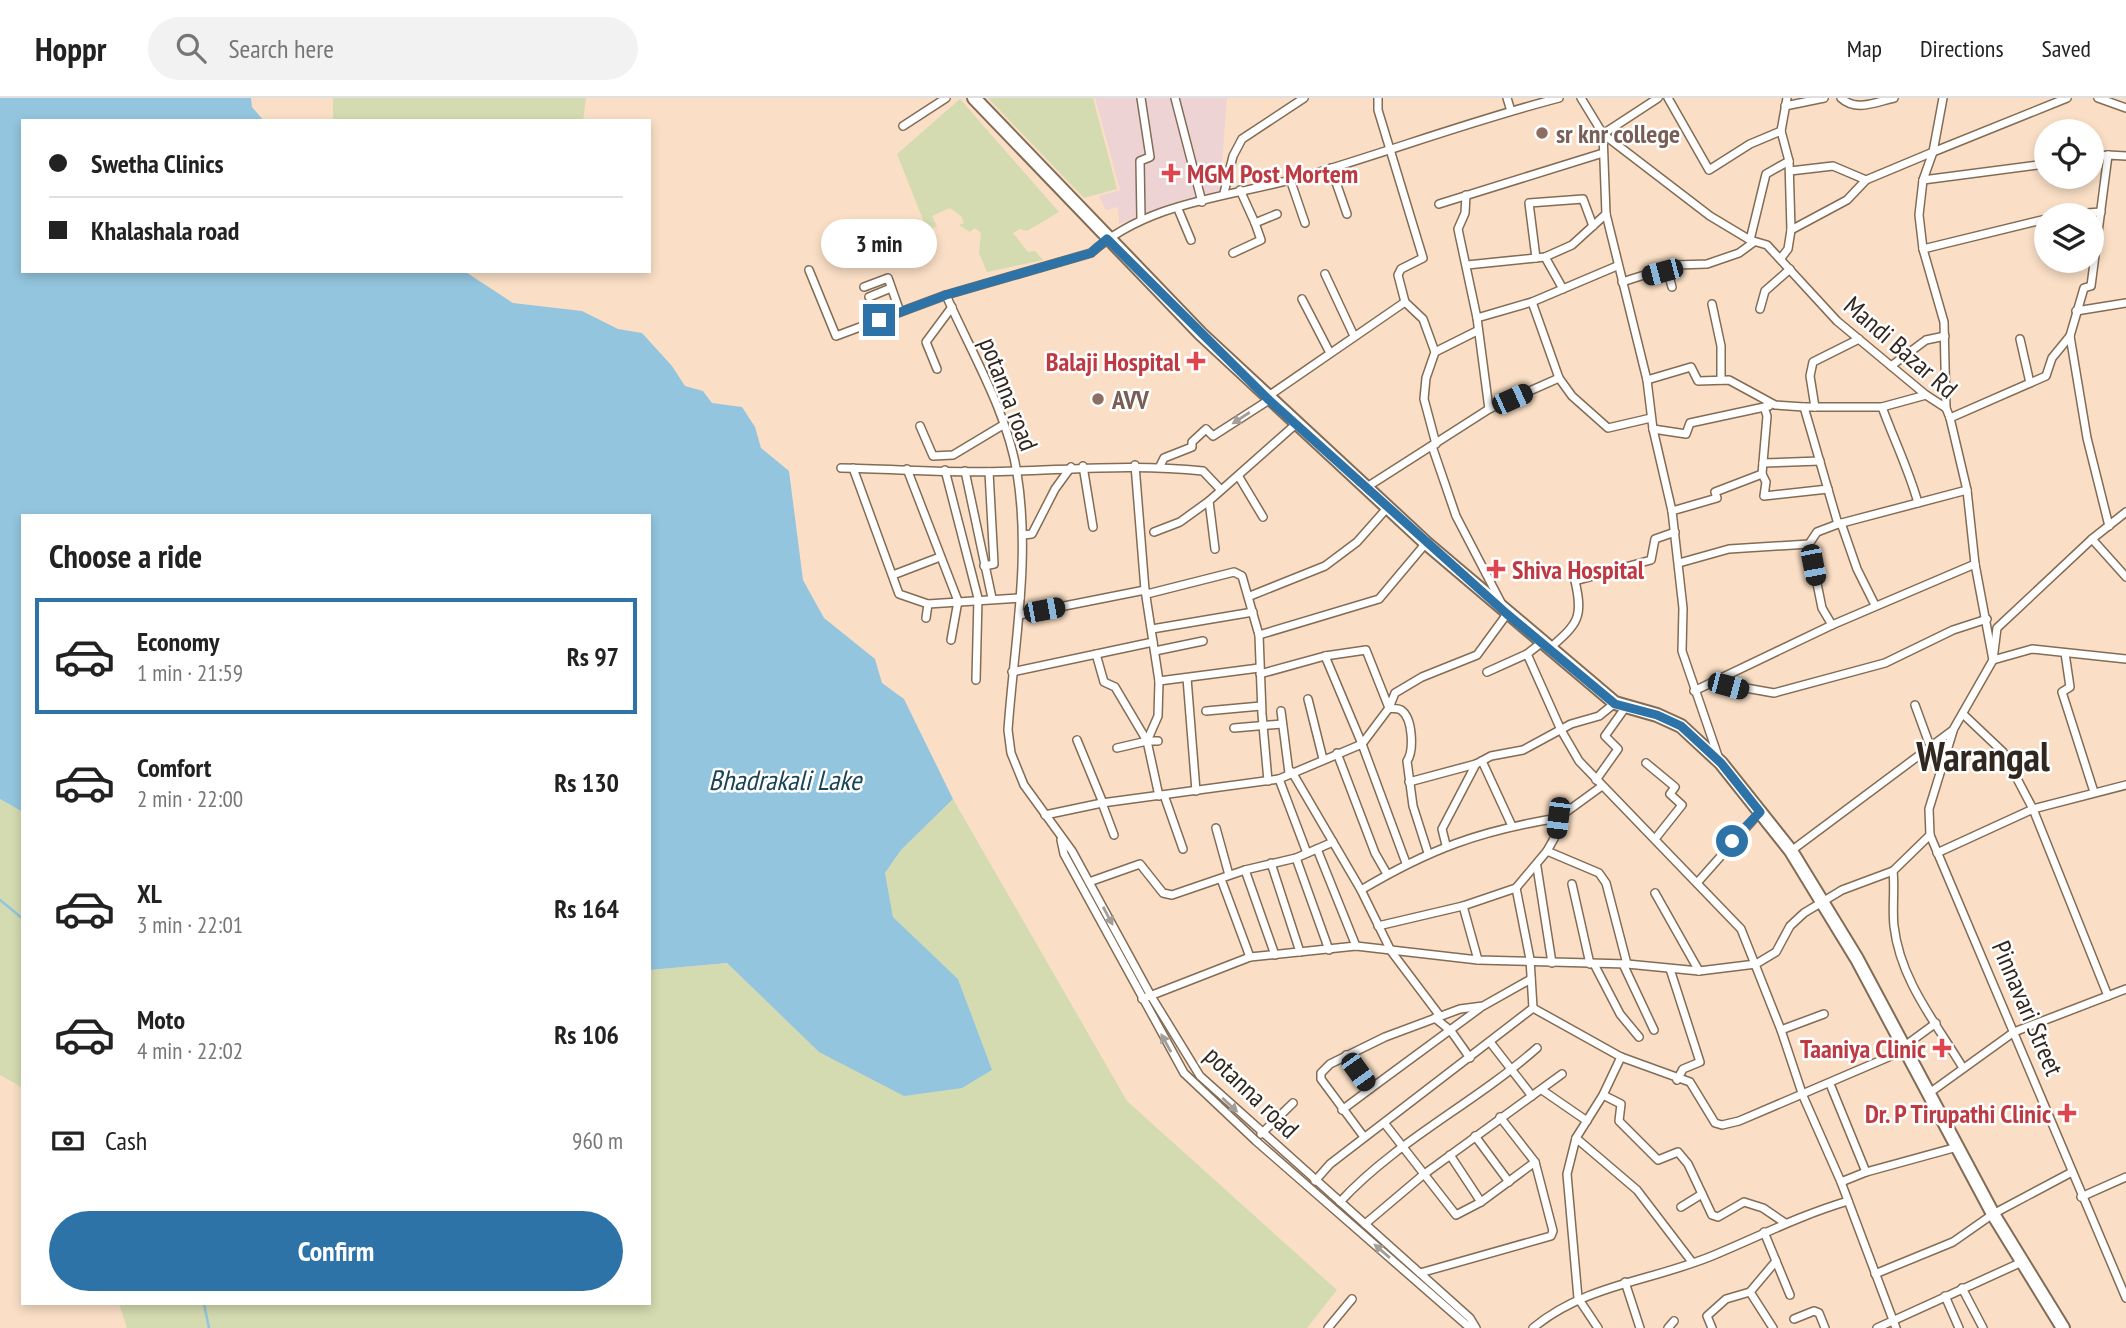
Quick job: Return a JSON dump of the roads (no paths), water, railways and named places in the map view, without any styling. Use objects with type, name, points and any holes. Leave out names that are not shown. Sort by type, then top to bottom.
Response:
[{"type":"highway","points":[[974,98],[1107,239],[1268,398],[1426,543],[1545,646],[1620,706],[1657,715],[1681,726],[1721,763],[1791,850],[1821,904],[1857,959],[1927,1095],[1993,1214],[2063,1328]]},
{"type":"street","points":[[902,126],[946,98]]},
{"type":"street","points":[[1141,98],[1150,157],[1140,161],[1141,218]]},
{"type":"street","points":[[1175,98],[1202,202]]},
{"type":"street","points":[[1224,193],[1233,156],[1242,139],[1304,98]]},
{"type":"street","points":[[1045,815],[1102,803],[1279,779],[1362,744],[1389,708],[1395,693],[1477,655],[1507,614],[1456,516],[1434,445],[1424,399],[1426,378],[1435,352],[1423,319],[1405,302],[1400,270],[1423,258],[1378,110],[1378,98]]},
{"type":"street","points":[[1507,98],[1511,111]]},
{"type":"street","points":[[809,270],[836,337],[946,295],[1091,253],[1107,239],[1141,218],[1202,202],[1224,193],[1290,179],[1559,98]]},
{"type":"street","points":[[1581,98],[1603,134],[1606,214],[1647,380],[1653,429],[1672,511],[1684,607],[1682,651],[1721,763]]},
{"type":"street","points":[[1603,134],[1658,98]]},
{"type":"street","points":[[1668,98],[1709,170],[1750,144],[1781,131]]},
{"type":"street","points":[[1781,258],[1788,249],[1791,230],[1790,171],[1781,131],[1786,102],[1824,98]]},
{"type":"street","points":[[1842,98],[1849,105],[1858,106],[1894,98]]},
{"type":"street","points":[[1943,98],[1933,152],[1923,180],[1919,215],[1923,249],[1944,322],[1947,408]]},
{"type":"street","points":[[1791,230],[1847,200],[1866,180],[2067,98]]},
{"type":"street","points":[[2098,98],[2126,108]]},
{"type":"street","name":"Mandi Bazar Rd","points":[[1603,134],[1674,190],[1752,241],[1768,245],[1805,289],[1859,339],[1926,395],[1947,408],[1967,490],[1975,564],[1993,660]]},
{"type":"street","points":[[1439,204],[1603,153]]},
{"type":"street","points":[[2102,203],[2108,155]]},
{"type":"street","points":[[2104,156],[2126,156]]},
{"type":"street","points":[[1622,282],[1675,265],[1707,264],[1739,253],[1752,241],[1766,174],[1789,162]]},
{"type":"street","points":[[1790,171],[1833,166],[1866,180]]},
{"type":"street","points":[[1923,180],[2034,166]]},
{"type":"street","points":[[1331,167],[1347,214]]},
{"type":"street","points":[[1290,179],[1305,223]]},
{"type":"street","points":[[1233,253],[1261,240],[1240,190]]},
{"type":"street","points":[[1466,195],[1465,213],[1458,229],[1477,318],[1489,409]]},
{"type":"street","points":[[1535,258],[1529,203],[1583,199],[1593,226]]},
{"type":"street","points":[[1178,209],[1191,240]]},
{"type":"street","points":[[1255,223],[1277,214]]},
{"type":"street","points":[[1467,265],[1545,257],[1572,245],[1606,214]]},
{"type":"street","points":[[1923,249],[2034,222]]},
{"type":"street","points":[[1545,257],[1563,289]]},
{"type":"street","points":[[1477,318],[1532,302],[1617,266]]},
{"type":"street","points":[[1667,269],[1672,287]]},
{"type":"street","points":[[1760,309],[1765,291],[1790,269]]},
{"type":"street","points":[[2093,273],[2091,286],[2084,288],[2070,336],[2087,438],[2109,526]]},
{"type":"street","points":[[1325,274],[1354,336]]},
{"type":"street","points":[[864,288],[888,278],[900,312]]},
{"type":"street","points":[[869,297],[891,288]]},
{"type":"street","name":"potanna road","points":[[946,295],[1003,425],[1017,471],[1023,535],[1019,615],[1008,730],[1011,753],[1024,785],[1090,882],[1151,996],[1200,1076],[1470,1318],[1476,1328]]},
{"type":"street","points":[[1302,299],[1330,353]]},
{"type":"street","points":[[1160,466],[1164,458],[1192,447],[1192,442],[1206,429],[1213,436],[1405,302]]},
{"type":"street","points":[[1532,302],[1559,377],[1572,396],[1608,428],[1651,418]]},
{"type":"street","points":[[2076,311],[2126,303]]},
{"type":"street","points":[[1712,304],[1721,346],[1721,380]]},
{"type":"street","points":[[937,369],[926,342],[952,307]]},
{"type":"street","points":[[1435,352],[1477,331]]},
{"type":"street","points":[[1891,366],[1926,340],[1945,336]]},
{"type":"street","points":[[1950,418],[2046,376],[2052,358],[2070,336]]},
{"type":"street","points":[[1815,407],[1810,376],[1813,362],[1859,339]]},
{"type":"street","points":[[2020,339],[2030,383]]},
{"type":"street","points":[[1647,380],[1691,367],[1698,380],[1729,380],[1775,405]]},
{"type":"street","points":[[1367,487],[1489,409],[1559,377]]},
{"type":"street","points":[[1653,429],[1686,434],[1690,423],[1775,405],[1882,407],[1926,395]]},
{"type":"street","points":[[1764,407],[1767,416],[1762,474],[1766,482],[1764,496],[1828,489]]},
{"type":"street","points":[[1804,407],[1840,524],[1857,569],[1875,605]]},
{"type":"street","points":[[1882,407],[1897,449],[1909,469],[1918,503]]},
{"type":"street","points":[[1154,532],[1180,522],[1209,501],[1296,424]]},
{"type":"street","points":[[920,426],[933,456],[953,455],[1003,425]]},
{"type":"street","points":[[1763,463],[1820,461]]},
{"type":"street","points":[[1135,465],[1146,592],[1158,681],[1158,716],[1147,741]]},
{"type":"street","points":[[841,468],[989,472],[1083,466],[1160,466],[1203,471],[1220,489]]},
{"type":"street","points":[[1083,466],[1093,527]]},
{"type":"street","points":[[1023,535],[1032,534],[1055,489],[1072,467]]},
{"type":"street","points":[[853,468],[899,594],[928,604],[978,598],[1020,598]]},
{"type":"street","points":[[907,469],[958,601],[951,640]]},
{"type":"street","points":[[945,470],[978,598],[976,680]]},
{"type":"street","points":[[965,471],[992,598]]},
{"type":"street","points":[[984,566],[994,564],[989,472]]},
{"type":"street","points":[[1672,511],[1717,498],[1715,492],[1762,474]]},
{"type":"street","points":[[1239,477],[1263,517]]},
{"type":"street","points":[[1832,625],[1822,608],[1809,544],[1817,532],[1967,490]]},
{"type":"street","points":[[1209,501],[1215,549]]},
{"type":"street","points":[[1250,596],[1325,566],[1357,542],[1388,507]]},
{"type":"street","points":[[1791,850],[1893,778],[1953,730],[1964,715],[1993,660],[1997,628],[2092,539],[2126,512]]},
{"type":"street","points":[[1487,672],[1545,646],[1574,626],[1581,607],[1575,581],[1651,560],[1655,539],[1675,532]]},
{"type":"street","points":[[2092,539],[2126,577]]},
{"type":"street","points":[[1259,635],[1379,599],[1426,543]]},
{"type":"street","points":[[1679,563],[1729,549],[1809,544]]},
{"type":"street","points":[[893,575],[940,557]]},
{"type":"street","points":[[1694,691],[1875,605],[1975,564]]},
{"type":"street","points":[[1019,615],[1238,572],[1250,596],[1259,635],[1262,725],[1268,781]]},
{"type":"street","points":[[926,618],[928,604]]},
{"type":"street","points":[[1152,629],[1253,612]]},
{"type":"street","points":[[1712,682],[1774,694],[1885,663],[1953,630],[1987,619]]},
{"type":"street","points":[[1155,651],[1203,641]]},
{"type":"street","points":[[1012,672],[1153,642]]},
{"type":"street","points":[[1993,660],[2032,649],[2126,659]]},
{"type":"street","points":[[1158,681],[1259,671],[1366,650],[1389,708]]},
{"type":"street","points":[[2065,653],[2070,687],[2062,692],[2094,792]]},
{"type":"street","points":[[1096,654],[1104,682],[1115,687],[1147,741],[1161,795],[1183,849]]},
{"type":"street","points":[[1527,654],[1560,730],[1578,761],[1741,929],[1781,1030],[1803,1096],[1841,1182],[1894,1325]]},
{"type":"street","points":[[1325,656],[1362,744],[1406,863]]},
{"type":"street","points":[[1187,678],[1196,791]]},
{"type":"street","points":[[1308,698],[1322,759]]},
{"type":"street","points":[[1915,705],[1930,746]]},
{"type":"street","points":[[1206,711],[1261,706]]},
{"type":"street","points":[[1409,782],[1522,750],[1582,719],[1599,716],[1620,706]]},
{"type":"street","points":[[1361,890],[1406,863],[1446,845],[1512,826],[1558,818],[1599,783],[1618,749],[1605,736],[1620,706]]},
{"type":"street","points":[[1389,708],[1401,710],[1405,715],[1411,738],[1411,754],[1407,761],[1409,782],[1428,853]]},
{"type":"street","points":[[1281,711],[1290,773],[1361,890],[1391,951],[1470,1058]]},
{"type":"street","points":[[1964,715],[2003,752],[2033,809],[2108,996]]},
{"type":"street","points":[[1234,728],[1282,724]]},
{"type":"street","name":"Pinnavari Street","points":[[1953,730],[1929,809],[1930,835],[2081,1198],[2126,1298]]},
{"type":"street","points":[[1077,740],[1114,835]]},
{"type":"street","points":[[1117,748],[1158,741]]},
{"type":"street","points":[[1337,753],[1375,853],[1387,874]]},
{"type":"street","points":[[1479,762],[1512,826]]},
{"type":"street","points":[[1446,845],[1442,829],[1479,762]]},
{"type":"street","points":[[1646,763],[1675,787],[1670,794],[1682,805],[1655,839]]},
{"type":"street","points":[[1279,779],[1307,853]]},
{"type":"street","points":[[1937,853],[2033,809],[2126,785]]},
{"type":"street","points":[[1697,883],[1760,812]]},
{"type":"street","points":[[1378,926],[1463,906],[1516,888],[1537,867],[1547,851],[1556,835],[1558,818]]},
{"type":"street","points":[[1216,828],[1229,875]]},
{"type":"street","points":[[1142,999],[1250,957],[1356,946],[1478,960],[1530,959],[1552,963],[1625,964],[1699,971],[1756,964],[1776,952],[1790,926],[1804,913],[1842,890],[1893,871],[1930,835]]},
{"type":"street","name":"potanna road","points":[[1060,836],[1064,854],[1142,999],[1177,1062],[1193,1083],[1470,1328]]},
{"type":"street","points":[[1090,882],[1140,864],[1163,893],[1172,895],[1245,870],[1296,858],[1333,842]]},
{"type":"street","points":[[1317,849],[1356,946]]},
{"type":"street","points":[[1547,851],[1599,873],[1606,883],[1625,964],[1654,1030]]},
{"type":"street","points":[[1296,858],[1329,950]]},
{"type":"street","points":[[1271,863],[1300,952]]},
{"type":"street","points":[[1537,867],[1552,963]]},
{"type":"street","points":[[1245,870],[1275,955]]},
{"type":"street","points":[[1893,871],[1894,926],[1903,965],[1923,1006],[1963,1068]]},
{"type":"street","points":[[1220,879],[1250,957]]},
{"type":"street","points":[[1572,884],[1592,964],[1619,1014],[1639,1037]]},
{"type":"street","points":[[1516,888],[1530,959],[1533,1008]]},
{"type":"street","points":[[1655,893],[1699,971]]},
{"type":"street","points":[[1463,906],[1478,960]]},
{"type":"street","points":[[1670,969],[1700,1062],[1683,1069],[1678,1080]]},
{"type":"street","points":[[1342,1110],[1483,1006],[1531,979]]},
{"type":"street","points":[[1927,1095],[2014,1032],[2126,989]]},
{"type":"street","points":[[1364,1138],[1342,1110],[1321,1075],[1330,1064],[1437,1014],[1483,1006]]},
{"type":"street","points":[[1533,1008],[1621,1057],[1690,1083],[1715,1123],[1722,1125],[1830,1084],[1903,1049],[1936,1023]]},
{"type":"street","points":[[1315,1181],[1330,1164],[1533,1008]]},
{"type":"street","points":[[1781,1030],[1824,1014]]},
{"type":"street","points":[[1490,1042],[1532,1096]]},
{"type":"street","points":[[1340,1202],[1404,1149],[1511,1071],[1537,1048]]},
{"type":"street","points":[[1346,1055],[1370,1089]]},
{"type":"street","points":[[1598,1328],[1578,1298],[1567,1174],[1576,1138],[1603,1095],[1621,1057]]},
{"type":"street","points":[[1365,1224],[1423,1175],[1562,1074]]},
{"type":"street","points":[[1830,1084],[1866,1172]]},
{"type":"street","points":[[1542,1090],[1587,1121]]},
{"type":"street","points":[[1603,1095],[1620,1104],[1619,1121],[1658,1160],[1678,1152],[1688,1164],[1715,1217],[1744,1202],[1763,1208],[1785,1223]]},
{"type":"street","points":[[1262,1134],[1293,1103]]},
{"type":"street","points":[[1420,1273],[1551,1236],[1553,1231],[1535,1162],[1500,1117]]},
{"type":"street","points":[[1385,1124],[1456,1214],[1481,1202],[1535,1162]]},
{"type":"street","points":[[1475,1136],[1508,1182]]},
{"type":"street","points":[[1576,1138],[1637,1190],[1692,1262]]},
{"type":"street","points":[[1841,1182],[1866,1172],[1957,1147]]},
{"type":"street","points":[[1450,1155],[1481,1202]]},
{"type":"street","points":[[1875,1275],[1954,1242],[1993,1214],[2072,1172]]},
{"type":"street","points":[[2081,1198],[2126,1177]]},
{"type":"street","points":[[1681,1207],[1702,1194]]},
{"type":"street","points":[[1532,1328],[1552,1312],[1578,1298],[1692,1262],[1785,1223],[1848,1201]]},
{"type":"street","points":[[1764,1232],[1790,1294]]},
{"type":"street","points":[[1712,1328],[1707,1316],[1726,1299],[1750,1292],[1776,1261]]},
{"type":"street","points":[[1877,1328],[1894,1325],[1962,1288],[2024,1264]]},
{"type":"street","points":[[1625,1282],[1640,1328]]},
{"type":"street","points":[[1962,1288],[1983,1328]]},
{"type":"street","points":[[1750,1292],[1773,1328]]},
{"type":"street","points":[[1945,1296],[1959,1328]]},
{"type":"street","points":[[1328,1328],[1352,1299]]},
{"type":"street","points":[[1794,1319],[1814,1311],[1819,1313],[1825,1328]]},
{"type":"water","name":"Bhadrakali Lake","points":[[0,98],[251,98],[252,107],[262,119],[21,119],[21,273],[467,273],[513,303],[582,311],[618,329],[642,333],[672,366],[685,386],[703,391],[712,403],[742,407],[755,427],[761,448],[789,471],[803,580],[824,618],[875,659],[882,683],[904,699],[953,799],[901,850],[885,873],[893,917],[958,979],[992,1070],[962,1088],[904,1096],[819,1052],[727,963],[651,970],[651,514],[21,514],[21,811],[0,799]]},
{"type":"waterway","points":[[0,900],[21,917]]},
{"type":"waterway","points":[[204,1305],[209,1328]]},
{"type":"place","name":"sr knr college","points":[[1542,133]]},
{"type":"place","name":"MGM Post Mortem","points":[[1171,173]]},
{"type":"place","name":"Balaji Hospital","points":[[1196,361]]},
{"type":"place","name":"AVV","points":[[1098,399]]},
{"type":"place","name":"Shiva Hospital","points":[[1496,569]]},
{"type":"place","name":"Taaniya Clinic","points":[[1942,1048]]},
{"type":"place","name":"Dr. P Tirupathi Clinic","points":[[2067,1113]]},
{"type":"district","name":"Warangal","points":[[1983,756]]}]
